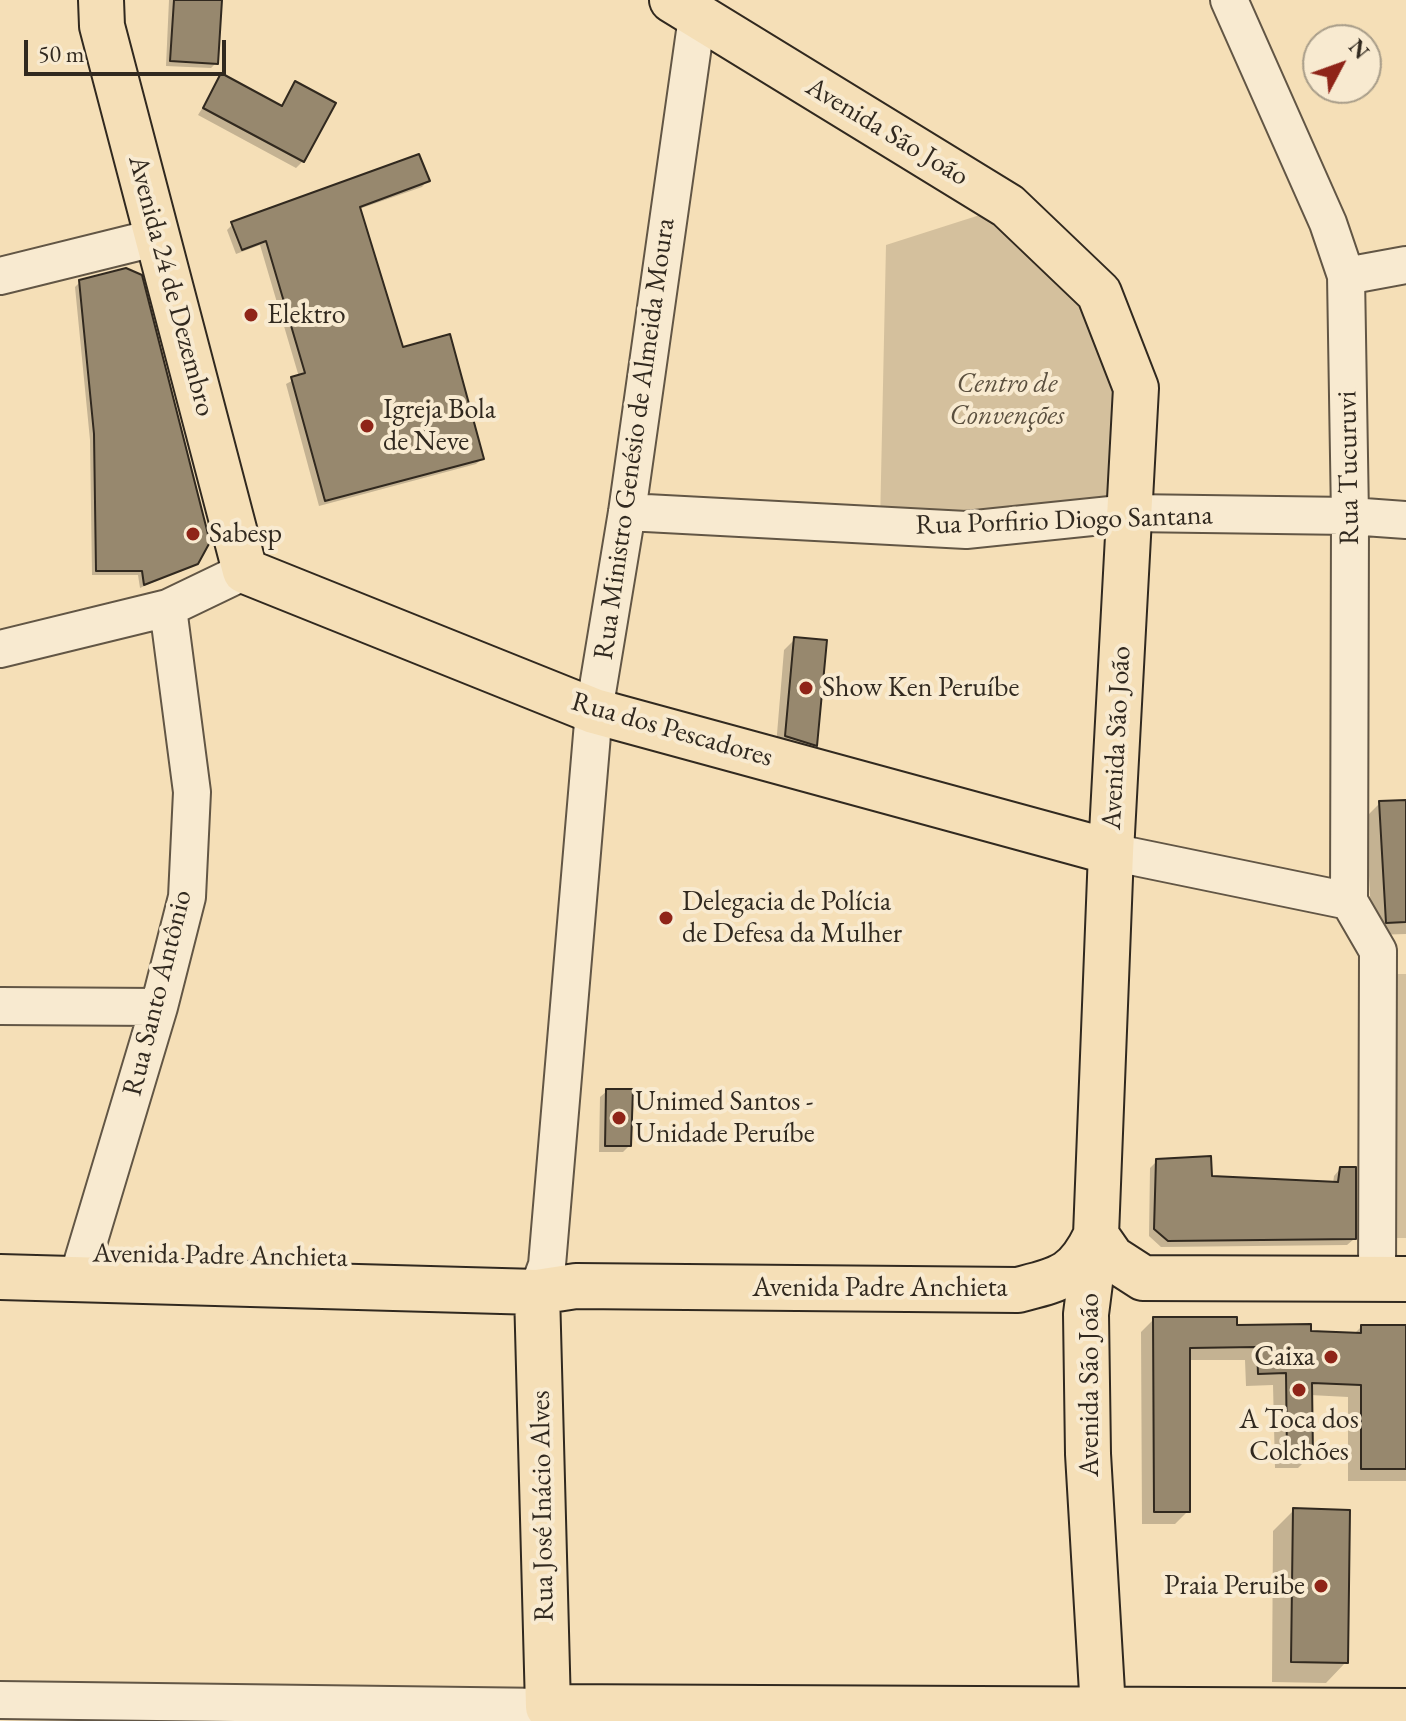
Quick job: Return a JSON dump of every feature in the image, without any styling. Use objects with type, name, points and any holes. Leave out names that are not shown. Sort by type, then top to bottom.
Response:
[{"type":"main road","name":"Avenida 24 de Dezembro","points":[[101,0],[102,26],[245,571]]},
{"type":"main road","name":"Avenida São João","points":[[684,8],[1008,206],[1099,293],[1136,388],[1111,852],[1096,1235],[1086,1332],[1088,1454],[1103,1709]]},
{"type":"main road","name":"Rua dos Pescadores","points":[[245,571],[594,711],[1111,852]]},
{"type":"main road","name":"Avenida Padre Anchieta","points":[[0,1252],[82,1265],[554,1281],[1018,1290],[1066,1277],[1086,1255],[1096,1235]]},
{"type":"main road","points":[[1096,1235],[1112,1258],[1143,1278],[1392,1279]]},
{"type":"main road","name":"Avenida Padre Anchieta","points":[[0,1277],[82,1265]]},
{"type":"main road","points":[[1086,1332],[1143,1278]]},
{"type":"main road","name":"Rua José Inácio Alves","points":[[548,1714],[554,1281]]},
{"type":"main road","points":[[548,1714],[1103,1709],[1406,1711]]},
{"type":"street","name":"Rua Tucuruvi","points":[[1229,0],[1328,223],[1346,276],[1350,516],[1349,901]]},
{"type":"street","name":"Rua Ministro Genésio de Almeida Moura","points":[[554,1281],[594,711],[627,512],[684,8]]},
{"type":"street","points":[[0,276],[158,237]]},
{"type":"street","points":[[1346,276],[1406,265]]},
{"type":"street","name":"Rua Porfirio Diogo Santana","points":[[627,512],[966,530],[1130,513],[1350,516],[1406,520]]},
{"type":"street","points":[[0,649],[168,608],[245,571]]},
{"type":"street","name":"Rua Santo Antônio","points":[[82,1265],[159,1007],[187,897],[192,792],[168,608]]},
{"type":"street","points":[[1111,852],[1349,901],[1392,951],[1392,1279]]},
{"type":"street","points":[[0,1006],[159,1007]]},
{"type":"street","points":[[0,1700],[548,1714]]},
{"type":"green space","name":"Centro de Convenções","points":[[1008,206],[1099,293],[1136,388],[1130,513],[880,525],[886,245]]},
{"type":"green space","points":[[1395,974],[1406,974],[1406,1238],[1387,1238]]},
{"type":"building","points":[[174,0],[222,0],[218,64],[170,61]]},
{"type":"building","points":[[221,73],[282,106],[295,81],[336,103],[304,162],[203,108]]},
{"type":"building","points":[[419,154],[430,181],[360,207],[403,347],[450,334],[484,459],[325,501],[291,377],[305,373],[266,241],[242,250],[231,222]]},
{"type":"building","points":[[126,268],[142,275],[210,542],[198,564],[144,585],[142,571],[96,571],[94,434],[79,280]]},
{"type":"building","name":"Show Ken Peruíbe","points":[[794,637],[827,640],[817,746],[785,736]]},
{"type":"building","points":[[1406,800],[1406,922],[1386,923],[1379,801]]},
{"type":"building","name":"Unimed Santos - Unidade Peruíbe","points":[[606,1089],[633,1089],[631,1146],[605,1146]]},
{"type":"building","points":[[1211,1156],[1212,1176],[1338,1182],[1340,1167],[1356,1167],[1356,1239],[1168,1241],[1154,1229],[1156,1159]]},
{"type":"building","points":[[1153,1317],[1237,1317],[1237,1325],[1311,1324],[1311,1331],[1361,1333],[1361,1325],[1406,1325],[1406,1469],[1361,1469],[1361,1385],[1312,1383],[1313,1456],[1287,1456],[1286,1373],[1258,1374],[1257,1347],[1190,1348],[1190,1512],[1154,1512]]},
{"type":"building","name":"Praia Peruibe","points":[[1293,1508],[1350,1510],[1348,1663],[1291,1662]]},
{"type":"place","name":"Elektro","points":[[251,315]]},
{"type":"place","name":"Igreja Bola de Neve","points":[[367,426]]},
{"type":"place","name":"Sabesp","points":[[193,534]]},
{"type":"place","name":"Show Ken Peruíbe","points":[[806,688]]},
{"type":"place","name":"Delegacia de Polícia de Defesa da Mulher","points":[[666,918]]},
{"type":"place","name":"Unimed Santos - Unidade Peruíbe","points":[[619,1118]]},
{"type":"place","name":"Caixa","points":[[1331,1357]]},
{"type":"place","name":"A Toca dos Colchões","points":[[1299,1390]]},
{"type":"place","name":"Praia Peruibe","points":[[1321,1586]]}]
